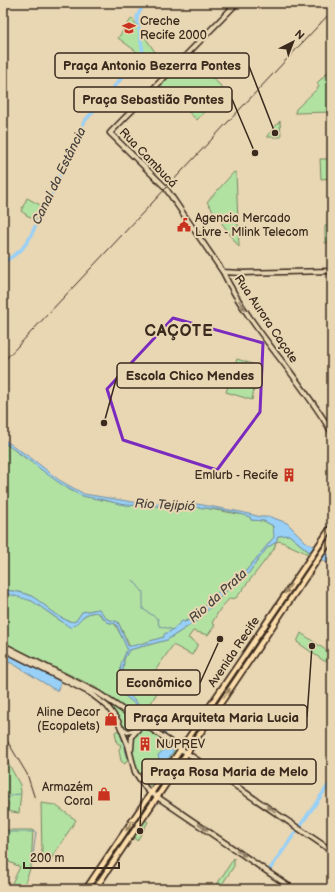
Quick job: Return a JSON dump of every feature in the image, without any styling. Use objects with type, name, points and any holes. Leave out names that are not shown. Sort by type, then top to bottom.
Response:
[{"type":"main road","name":"Rua Cambucá","points":[[185,217],[165,187],[110,132],[237,3]]},
{"type":"main road","name":"Rua Aurora Caçote","points":[[185,217],[223,272],[230,286],[247,312],[313,403],[332,432]]},
{"type":"main road","points":[[223,272],[332,271]]},
{"type":"main road","name":"Avenida Recife","points":[[86,889],[310,556],[332,526]]},
{"type":"main road","name":"Avenida Recife","points":[[95,889],[332,538]]},
{"type":"main road","points":[[3,645],[93,690],[332,851]]},
{"type":"main road","points":[[3,650],[96,696],[110,709],[120,726],[139,781],[151,793],[293,889]]},
{"type":"main road","points":[[120,726],[127,732],[146,727]]},
{"type":"main road","points":[[133,764],[130,742],[132,736],[138,729],[146,727]]},
{"type":"highlighted area","points":[[173,318],[263,343],[260,412],[217,470],[123,440],[107,389]]},
{"type":"green space","points":[[132,18],[155,52],[148,60],[118,38]]},
{"type":"green space","points":[[189,55],[224,89],[197,120],[160,85]]},
{"type":"green space","points":[[330,70],[332,71],[332,112],[295,113],[296,109],[317,89],[319,86],[317,83]]},
{"type":"green space","points":[[280,121],[281,137],[267,137],[267,136]]},
{"type":"green space","points":[[320,159],[332,159],[332,178],[321,179]]},
{"type":"green space","points":[[234,172],[236,173],[239,247],[207,202]]},
{"type":"green space","points":[[27,198],[42,206],[35,221],[21,211]]},
{"type":"green space","points":[[332,225],[332,242],[325,243],[325,226]]},
{"type":"green space","points":[[237,359],[258,366],[252,400],[226,392]]},
{"type":"green space","points":[[3,442],[70,490],[83,496],[127,505],[199,507],[244,515],[250,517],[251,520],[264,521],[272,525],[275,536],[246,571],[218,592],[195,617],[183,622],[164,637],[130,647],[118,622],[107,619],[99,609],[82,612],[76,621],[71,622],[60,617],[31,596],[14,591],[3,590]]},
{"type":"green space","points":[[289,535],[309,552],[308,554],[280,541],[276,542],[278,536]]},
{"type":"green space","points":[[276,542],[274,549],[236,598],[229,599],[220,609],[212,623],[215,625],[208,635],[193,631],[188,638],[198,644],[192,655],[173,645],[148,681],[159,689],[151,703],[153,705],[150,713],[158,718],[161,724],[159,725],[122,688],[124,659],[129,650],[167,640],[198,620],[229,588],[244,579],[267,548]]},
{"type":"green space","points":[[3,593],[32,601],[55,618],[71,626],[88,614],[97,612],[107,622],[115,624],[128,649],[121,666],[120,692],[136,704],[155,724],[152,728],[95,687],[3,642]]},
{"type":"green space","points":[[301,633],[327,651],[330,655],[328,661],[324,661],[297,642]]},
{"type":"green space","points":[[105,699],[142,725],[125,730],[116,713]]},
{"type":"green space","points":[[120,729],[128,759],[125,764],[121,761],[119,750],[121,745],[117,743],[115,732]]},
{"type":"green space","points":[[143,729],[152,732],[177,750],[153,787],[143,780],[133,759],[131,745],[132,738],[137,731]]},
{"type":"green space","points":[[3,753],[20,785],[21,792],[19,813],[6,811],[9,803],[3,800]]},
{"type":"green space","points":[[41,803],[55,805],[76,820],[49,862],[42,856]]},
{"type":"green space","points":[[145,820],[148,822],[137,841],[133,836]]},
{"type":"green space","points":[[3,830],[33,830],[31,866],[23,889],[9,889],[20,867],[3,859]]},
{"type":"green space","points":[[234,858],[234,866],[219,889],[214,889]]},
{"type":"water","points":[[3,439],[31,458],[59,480],[84,494],[139,503],[197,504],[261,517],[271,517],[287,523],[306,542],[332,557],[332,563],[329,564],[307,550],[289,535],[278,536],[276,542],[267,548],[244,579],[229,588],[198,620],[167,640],[129,650],[124,659],[122,688],[159,725],[161,724],[166,735],[140,708],[120,692],[121,664],[127,649],[116,624],[107,622],[99,613],[90,613],[71,628],[32,601],[3,593],[3,590],[14,591],[31,596],[60,617],[71,622],[76,621],[82,612],[99,609],[107,619],[118,622],[128,646],[135,645],[164,637],[164,634],[171,631],[182,621],[185,622],[195,617],[218,592],[246,571],[274,537],[273,526],[264,521],[251,520],[250,517],[220,510],[189,507],[124,505],[83,496],[70,490],[51,477],[3,442]]},
{"type":"water","points":[[3,652],[61,682],[57,691],[10,662],[6,667],[3,665]]},
{"type":"water","points":[[168,746],[174,750],[152,784],[146,779],[147,768],[159,760],[158,755]]},
{"type":"waterway","name":"Canal da Estância","points":[[3,263],[21,250],[28,241],[84,122],[143,53],[137,17],[144,3]]},
{"type":"waterway","points":[[133,580],[143,592],[143,609],[158,619],[159,626],[174,630]]},
{"type":"waterway","points":[[119,730],[129,761]]},
{"type":"waterway","points":[[270,869],[332,780]]},
{"type":"waterway","points":[[3,795],[9,798],[11,795],[20,794]]},
{"type":"waterway","points":[[3,832],[36,832],[33,855]]},
{"type":"tram line","points":[[3,362],[332,11]]},
{"type":"tram line","points":[[3,734],[27,774],[35,799]]},
{"type":"place","name":"Creche Recife 2000","points":[[129,28]]},
{"type":"place","name":"Praça Antonio Bezerra Pontes","points":[[275,133]]},
{"type":"place","name":"Praça Sebastião Pontes","points":[[255,153]]},
{"type":"place","name":"Agencia Mercado Livre - Mlink Telecom","points":[[184,225]]},
{"type":"place","name":"Escola Chico Mendes","points":[[104,423]]},
{"type":"place","name":"Emlurb - Recife","points":[[289,475]]},
{"type":"place","name":"Econômico","points":[[220,639]]},
{"type":"place","name":"Praça Arquiteta Maria Lucia","points":[[312,646]]},
{"type":"place","name":"Aline Decor (Ecopalets)","points":[[111,719]]},
{"type":"place","name":"NUPREV","points":[[145,744]]},
{"type":"place","name":"Armazém Coral","points":[[104,794]]},
{"type":"place","name":"Praça Rosa Maria de Melo","points":[[140,831]]},
{"type":"district","name":"CAÇOTE","points":[[179,331]]},
{"type":"water label","name":"Rio Tejipió","points":[[165,505]]},
{"type":"water label","name":"Rio da Prata","points":[[218,596]]}]
